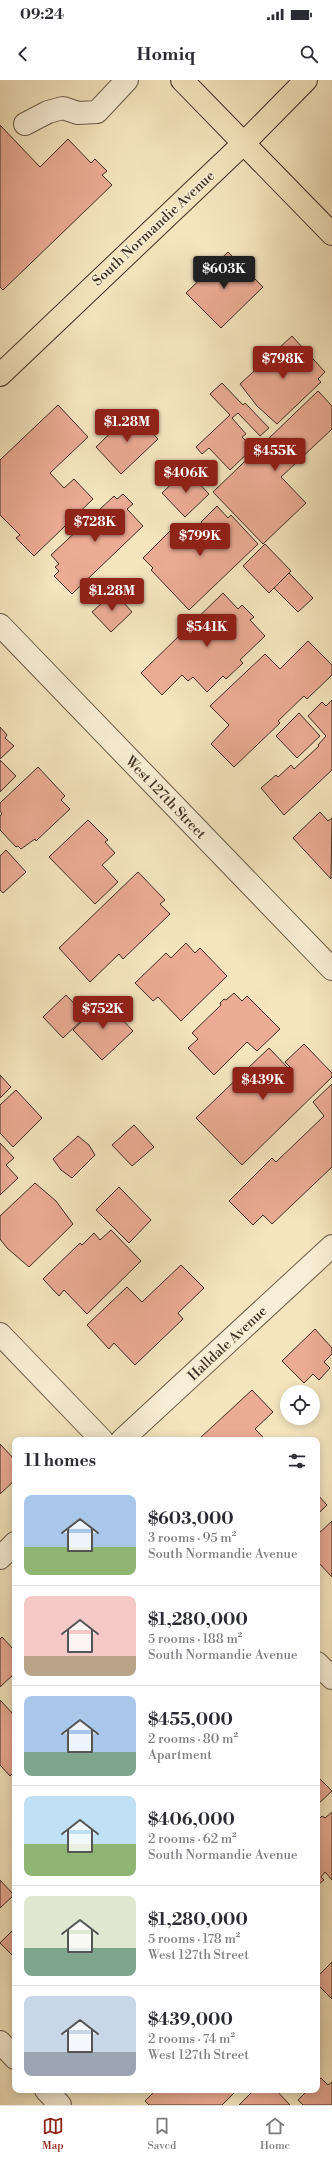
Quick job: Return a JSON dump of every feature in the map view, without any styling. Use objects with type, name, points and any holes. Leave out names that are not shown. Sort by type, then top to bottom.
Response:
[{"type":"main road","points":[[182,80],[332,234]]},
{"type":"main road","name":"South Normandie Avenue","points":[[0,375],[243,144],[306,80]]},
{"type":"street","points":[[25,124],[48,112],[63,108],[78,113],[97,112],[127,80]]},
{"type":"street","name":"West 127th Street","points":[[0,625],[332,969]]},
{"type":"street","name":"Halldale Avenue","points":[[125,1437],[332,1246]]},
{"type":"street","points":[[0,1334],[99,1437]]},
{"type":"street","points":[[0,1558],[12,1546]]},
{"type":"street","points":[[320,1666],[332,1678]]},
{"type":"street","points":[[0,2042],[12,2055]]},
{"type":"street","points":[[49,2093],[60,2105]]},
{"type":"building","points":[[0,125],[40,167],[68,139],[91,163],[95,159],[107,171],[102,175],[112,185],[3,290],[0,287]]},
{"type":"building","points":[[228,252],[263,287],[221,328],[186,293]]},
{"type":"building","points":[[292,336],[325,372],[318,379],[321,382],[277,424],[257,406],[240,384]]},
{"type":"building","points":[[222,383],[243,405],[245,403],[269,428],[260,436],[238,413],[232,418],[246,434],[242,437],[253,448],[230,470],[209,448],[202,454],[196,447],[230,415],[210,394]]},
{"type":"building","points":[[318,391],[332,406],[332,429],[281,477],[306,503],[263,544],[213,492]]},
{"type":"building","points":[[58,405],[88,437],[50,473],[64,488],[74,479],[93,499],[34,556],[16,538],[20,535],[0,515],[0,460]]},
{"type":"building","points":[[132,412],[158,439],[121,474],[96,447]]},
{"type":"building","points":[[186,470],[209,494],[185,517],[162,493]]},
{"type":"building","points":[[123,494],[133,504],[127,509],[143,526],[72,594],[54,576],[59,571],[55,567],[59,564],[51,555],[114,496],[117,499]]},
{"type":"building","points":[[217,506],[228,518],[231,515],[258,544],[189,610],[151,570],[153,568],[143,558],[174,527],[184,538],[198,524],[208,536],[211,533],[201,522]]},
{"type":"building","points":[[265,544],[291,571],[269,593],[243,566]]},
{"type":"building","points":[[289,573],[313,598],[298,612],[274,588]]},
{"type":"building","points":[[114,592],[132,612],[111,632],[92,612]]},
{"type":"building","points":[[223,593],[238,609],[242,605],[254,617],[250,620],[265,636],[240,660],[243,663],[226,679],[223,676],[207,692],[193,677],[188,681],[182,675],[162,695],[141,673]]},
{"type":"building","points":[[308,641],[332,665],[332,675],[307,699],[304,696],[278,721],[280,723],[234,767],[211,744],[229,725],[210,706],[265,654],[280,669]]},
{"type":"building","points":[[332,700],[332,770],[284,815],[261,788],[276,775],[278,777],[291,765],[294,769],[319,746],[318,745],[326,736],[308,716],[322,702],[326,706]]},
{"type":"building","points":[[299,713],[320,736],[297,758],[276,736]]},
{"type":"building","points":[[0,727],[7,735],[5,738],[14,746],[0,759]]},
{"type":"building","points":[[0,760],[16,776],[0,792]]},
{"type":"building","points":[[38,767],[65,796],[61,800],[70,809],[36,841],[35,839],[21,849],[18,846],[16,847],[0,830],[0,816],[2,814],[0,811],[0,803]]},
{"type":"building","points":[[320,812],[328,821],[332,818],[331,879],[293,838]]},
{"type":"building","points":[[88,820],[108,840],[105,842],[115,853],[102,865],[118,882],[95,904],[49,857]]},
{"type":"building","points":[[6,850],[26,872],[3,893],[0,890],[0,856]]},
{"type":"building","points":[[138,872],[165,900],[160,904],[170,914],[123,959],[119,954],[90,982],[59,948]]},
{"type":"building","points":[[186,943],[195,953],[200,948],[227,976],[181,1021],[158,997],[153,1001],[135,983],[166,953],[171,958]]},
{"type":"building","points":[[234,993],[242,1001],[247,996],[280,1029],[257,1051],[247,1042],[214,1075],[188,1048],[198,1039],[192,1033],[221,1005],[220,1003],[224,999],[226,1000]]},
{"type":"building","points":[[66,995],[86,1016],[63,1038],[43,1017]]},
{"type":"building","points":[[104,1000],[133,1031],[102,1060],[73,1030]]},
{"type":"building","points":[[304,1044],[332,1073],[332,1077],[242,1165],[196,1118],[269,1048],[290,1070],[292,1069],[285,1062]]},
{"type":"building","points":[[0,1075],[11,1087],[0,1098]]},
{"type":"building","points":[[332,1084],[332,1167],[272,1224],[263,1215],[253,1225],[229,1201],[272,1158],[276,1162],[324,1116],[313,1102]]},
{"type":"building","points":[[16,1090],[42,1118],[13,1147],[0,1133],[0,1105]]},
{"type":"building","points":[[134,1125],[154,1147],[132,1166],[112,1145]]},
{"type":"building","points":[[78,1136],[89,1145],[95,1155],[72,1178],[61,1170],[53,1159]]},
{"type":"building","points":[[0,1143],[14,1158],[6,1165],[18,1178],[0,1195]]},
{"type":"building","points":[[35,1183],[56,1201],[73,1224],[29,1267],[7,1248],[0,1239],[0,1216]]},
{"type":"building","points":[[119,1187],[151,1220],[129,1243],[96,1210]]},
{"type":"building","points":[[111,1230],[141,1261],[87,1314],[64,1290],[59,1296],[43,1279],[80,1243],[82,1245],[94,1233],[100,1240]]},
{"type":"building","points":[[181,1265],[204,1288],[178,1313],[183,1319],[135,1365],[114,1343],[109,1349],[87,1325],[127,1287],[142,1302]]},
{"type":"building","points":[[315,1329],[332,1348],[332,1354],[324,1362],[330,1368],[319,1380],[313,1374],[304,1383],[282,1361]]},
{"type":"building","points":[[252,1390],[273,1412],[255,1429],[263,1437],[201,1437]]},
{"type":"building","points":[[0,1444],[12,1457],[12,1483],[0,1494]]},
{"type":"building","points":[[320,1497],[327,1505],[320,1512]]},
{"type":"building","points":[[332,1521],[332,1577],[320,1564],[320,1532]]},
{"type":"building","points":[[2,1637],[12,1648],[12,1676],[0,1687],[0,1639]]},
{"type":"building","points":[[0,1700],[12,1713],[12,1774],[10,1776],[0,1765]]},
{"type":"building","points":[[320,1779],[332,1791],[320,1802]]},
{"type":"building","points":[[332,1812],[332,1880],[325,1872],[321,1877],[324,1880],[320,1883],[320,1818],[322,1816],[325,1818]]},
{"type":"building","points":[[0,1880],[12,1893],[12,1897],[0,1908]]},
{"type":"building","points":[[12,1931],[12,1955],[0,1943]]},
{"type":"building","points":[[332,1962],[332,1999],[320,1987],[320,1974]]},
{"type":"building","points":[[321,2078],[328,2085],[332,2082],[332,2105],[303,2105],[298,2100],[305,2093],[320,2093]]},
{"type":"building","points":[[153,2093],[234,2093],[222,2105],[149,2105],[145,2101]]},
{"type":"building","points":[[251,2093],[279,2093],[290,2105],[239,2105]]}]
